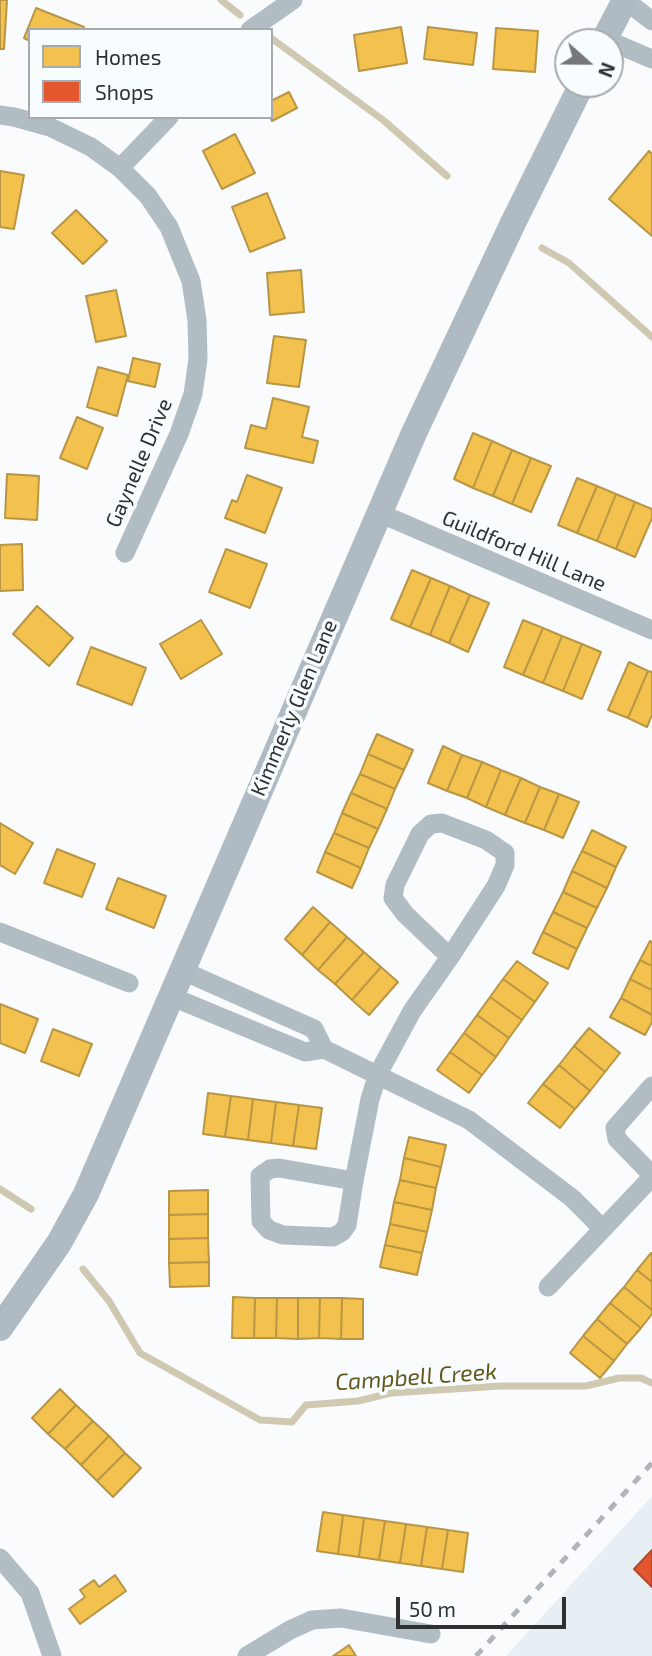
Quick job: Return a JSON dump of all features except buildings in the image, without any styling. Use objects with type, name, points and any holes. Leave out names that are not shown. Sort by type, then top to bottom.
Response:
[{"type":"street","points":[[253,28],[293,0]]},
{"type":"street","points":[[611,28],[625,0],[652,21]]},
{"type":"street","points":[[624,48],[652,59]]},
{"type":"street","name":"Kimmerly Glen Lane","points":[[0,1328],[59,1243],[86,1194],[414,433],[575,98]]},
{"type":"street","name":"Gaynelle Drive","points":[[0,115],[50,127],[91,147],[120,167],[148,196],[169,227],[191,281],[197,320],[198,359],[193,394],[125,553]]},
{"type":"street","points":[[120,167],[167,119]]},
{"type":"street","name":"Guildford Hill Lane","points":[[379,513],[652,630]]},
{"type":"street","points":[[354,1181],[279,1168],[270,1169],[261,1176],[261,1221],[269,1230],[282,1235],[332,1237],[347,1226],[370,1100],[378,1074],[412,1011],[450,957],[496,886],[505,865],[505,853],[486,840],[442,823],[431,824],[420,834],[408,855],[395,885],[393,898],[405,914],[450,957]]},
{"type":"street","points":[[0,932],[129,983]]},
{"type":"street","points":[[181,970],[314,1029],[324,1049]]},
{"type":"street","points":[[170,996],[305,1052],[324,1049],[468,1120],[572,1198],[602,1228]]},
{"type":"street","points":[[548,1287],[652,1176],[617,1139],[615,1128],[652,1086]]},
{"type":"street","points":[[0,1558],[30,1594],[52,1656]]},
{"type":"street","points":[[247,1656],[312,1620],[341,1618],[431,1634]]},
{"type":"shaded area","points":[[652,1496],[652,1656],[506,1656]]},
{"type":"waterway","points":[[221,0],[240,15]]},
{"type":"waterway","points":[[273,39],[383,120],[447,176]]},
{"type":"waterway","points":[[542,248],[569,263],[652,337]]},
{"type":"waterway","name":"Campbell Creek","points":[[0,1189],[31,1209]]},
{"type":"waterway","name":"Campbell Creek","points":[[83,1269],[109,1301],[140,1353],[260,1420],[292,1422],[306,1405],[358,1401],[391,1393],[500,1386],[586,1386],[619,1378],[641,1378],[652,1383]]},
{"type":"railway","points":[[476,1656],[652,1463]]}]
